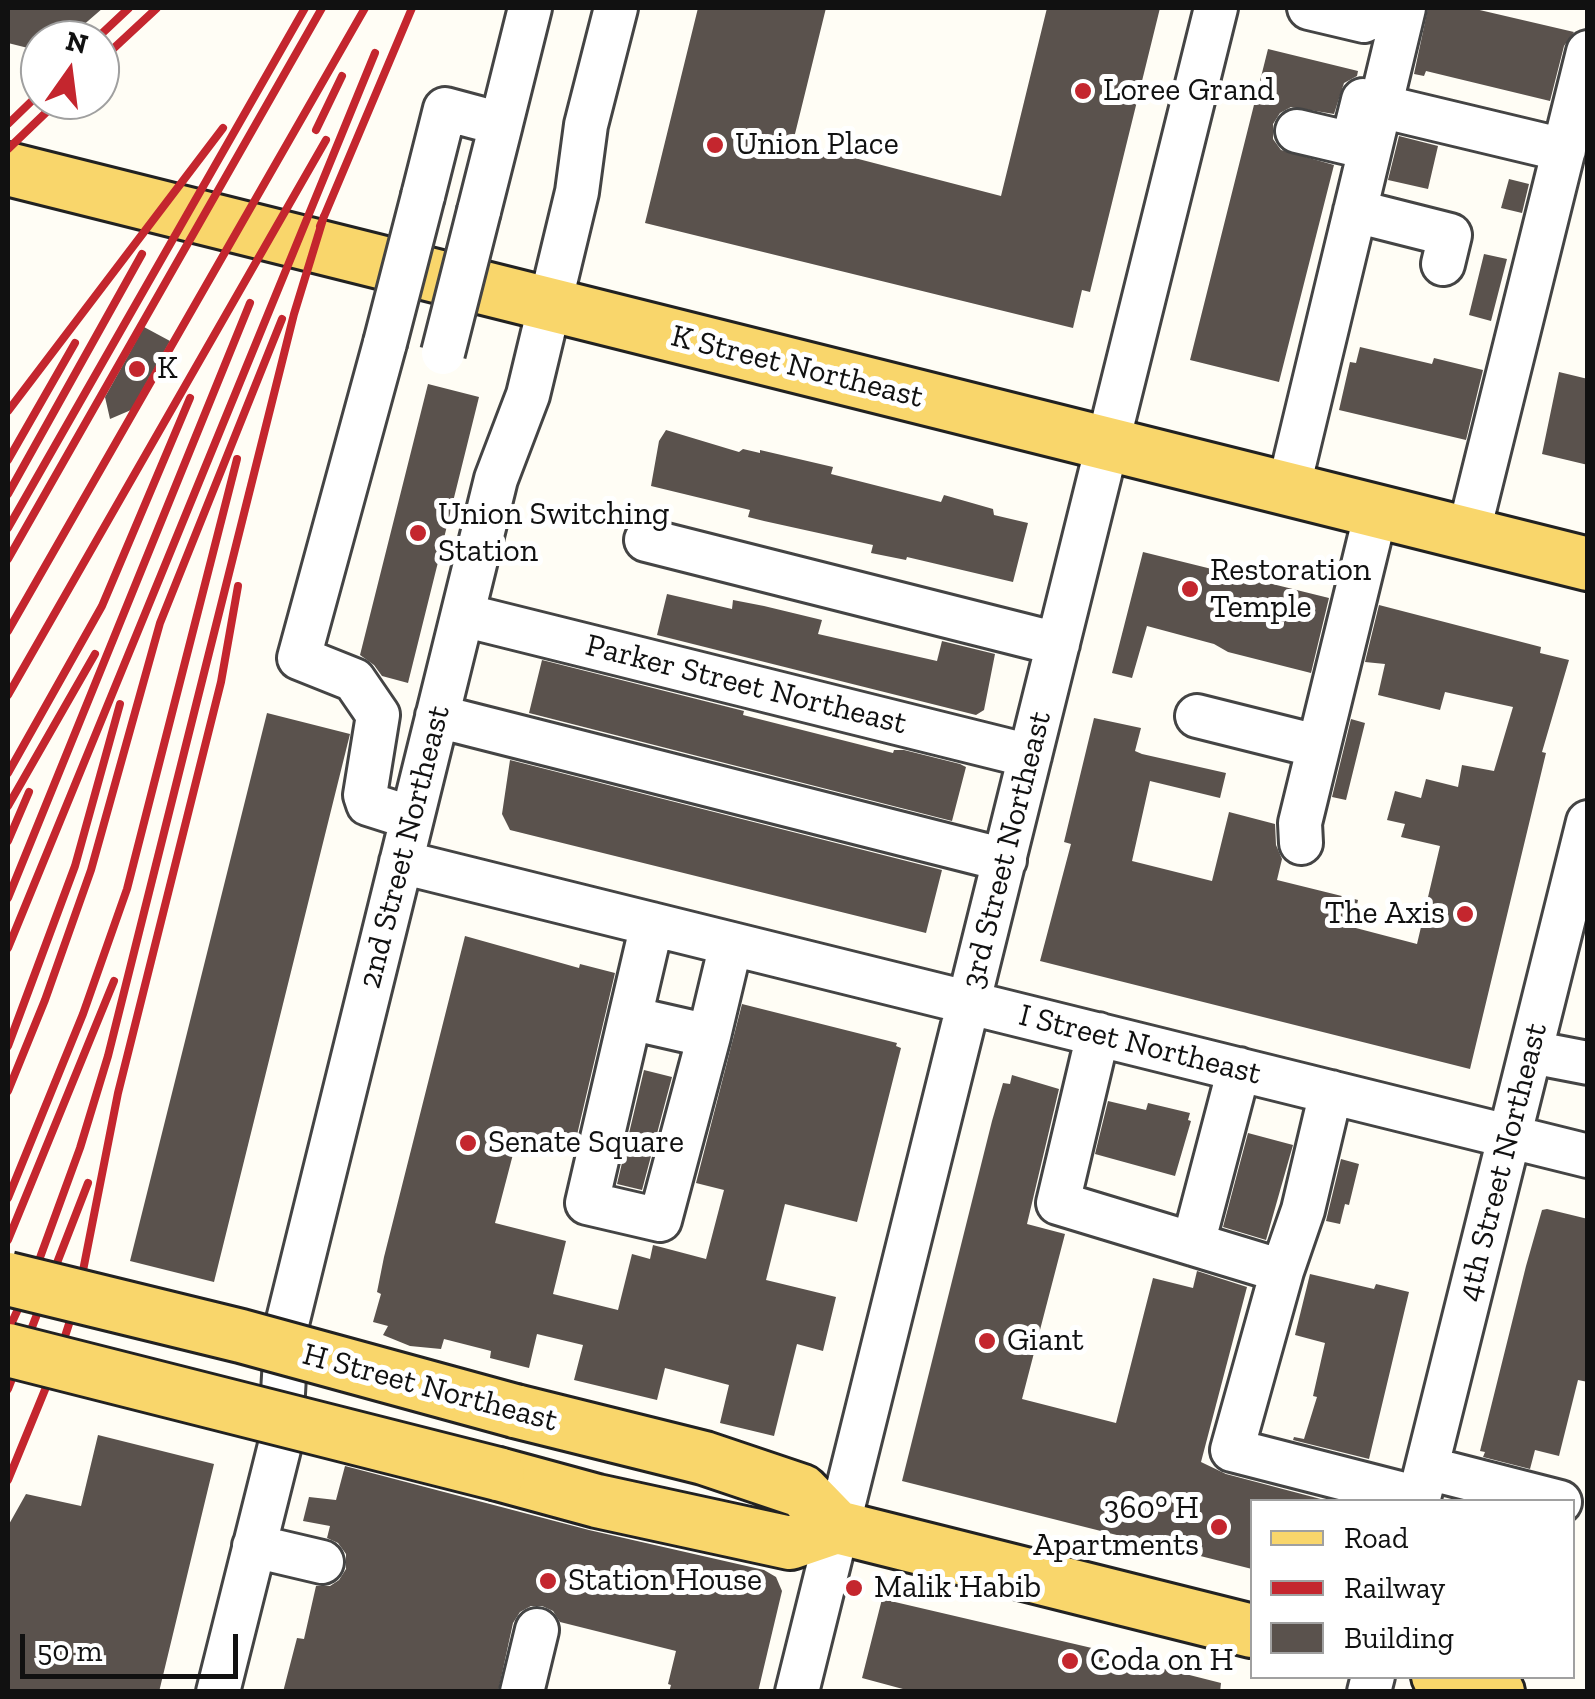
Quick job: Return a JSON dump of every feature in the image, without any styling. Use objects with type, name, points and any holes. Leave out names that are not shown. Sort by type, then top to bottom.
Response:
[{"type":"main road","name":"K Street Northeast","points":[[8,169],[1588,564]]},
{"type":"main road","name":"H Street Northeast","points":[[8,1278],[704,1458],[802,1492],[837,1527],[790,1543],[597,1501],[8,1350]]},
{"type":"main road","points":[[837,1527],[1250,1630]]},
{"type":"main road","points":[[1449,1679],[1498,1692]]},
{"type":"street","points":[[443,352],[530,8]]},
{"type":"street","name":"2nd Street Northeast","points":[[218,1692],[280,1445],[287,1324],[496,479],[522,417],[550,306],[577,192],[586,125],[616,8]]},
{"type":"street","name":"3rd Street Northeast","points":[[797,1692],[1216,8]]},
{"type":"street","points":[[1308,8],[1385,12]]},
{"type":"street","points":[[1288,490],[1380,106],[1385,12]]},
{"type":"street","points":[[1297,131],[1352,144],[1385,12]]},
{"type":"street","points":[[1468,535],[1588,52]]},
{"type":"street","points":[[1380,106],[1564,150]]},
{"type":"street","points":[[412,818],[368,804],[364,795],[378,715],[354,680],[299,658],[386,343],[445,109],[502,124]]},
{"type":"street","points":[[1355,211],[1450,236],[1443,264]]},
{"type":"street","points":[[1301,842],[1300,823],[1317,746],[1376,512]]},
{"type":"street","points":[[646,540],[1058,644]]},
{"type":"street","name":"Parker Street Northeast","points":[[463,614],[1030,756]]},
{"type":"street","points":[[437,716],[1005,860]]},
{"type":"street","points":[[1197,716],[1317,746]]},
{"type":"street","name":"4th Street Northeast","points":[[1421,1489],[1588,822]]},
{"type":"street","name":"I Street Northeast","points":[[401,862],[1588,1156]]},
{"type":"street","points":[[652,924],[588,1202],[660,1220],[731,944]]},
{"type":"street","points":[[630,1018],[709,1036]]},
{"type":"street","points":[[1098,1034],[1058,1203],[1282,1271]]},
{"type":"street","points":[[1531,1052],[1588,1062]]},
{"type":"street","points":[[1192,1244],[1239,1069]]},
{"type":"street","points":[[1332,1092],[1303,1210],[1232,1450],[1421,1489],[1528,1499]]},
{"type":"street","points":[[254,1546],[322,1562]]},
{"type":"street","points":[[522,1692],[538,1630]]},
{"type":"building","points":[[8,8],[103,8],[89,20],[20,20],[20,46],[8,43]]},
{"type":"building","points":[[698,8],[826,8],[793,142],[1001,196],[1047,8],[1160,8],[1090,292],[1082,290],[1073,328],[645,223]]},
{"type":"building","points":[[1428,8],[1471,8],[1574,32],[1564,46],[1550,101],[1426,71],[1424,76],[1414,74]]},
{"type":"building","points":[[1268,49],[1358,71],[1357,76],[1344,83],[1334,114],[1291,107],[1280,113],[1273,124],[1273,139],[1281,150],[1334,165],[1279,382],[1190,360]]},
{"type":"building","points":[[1399,136],[1438,146],[1428,189],[1388,180]]},
{"type":"building","points":[[1509,179],[1529,184],[1522,213],[1501,208]]},
{"type":"building","points":[[1484,254],[1507,259],[1491,321],[1469,315]]},
{"type":"building","name":"K","points":[[144,327],[170,341],[131,410],[110,419],[105,397]]},
{"type":"building","points":[[1360,347],[1432,364],[1434,358],[1483,370],[1466,440],[1339,410],[1350,362],[1356,363]]},
{"type":"building","points":[[1559,372],[1588,379],[1588,465],[1542,454]]},
{"type":"building","name":"Union Switching Station","points":[[428,384],[479,397],[408,683],[382,676],[360,655]]},
{"type":"building","points":[[666,430],[739,452],[760,450],[833,467],[831,474],[941,502],[944,495],[993,509],[994,515],[1028,523],[1013,582],[907,557],[906,560],[871,553],[873,545],[748,517],[750,510],[651,486],[659,441]]},
{"type":"building","points":[[1143,552],[1329,598],[1311,673],[1147,626],[1132,678],[1112,673]]},
{"type":"building","points":[[667,594],[732,609],[733,600],[822,620],[818,634],[937,661],[942,641],[995,654],[984,710],[976,715],[657,635]]},
{"type":"building","points":[[1379,605],[1541,647],[1540,653],[1569,660],[1542,752],[1546,753],[1470,1069],[1040,961],[1071,844],[1064,842],[1094,718],[1141,728],[1135,751],[1142,754],[1226,773],[1220,798],[1150,781],[1132,861],[1212,881],[1229,812],[1275,824],[1276,845],[1282,859],[1277,880],[1358,900],[1352,927],[1417,944],[1440,846],[1401,837],[1405,824],[1387,820],[1395,791],[1421,798],[1426,779],[1458,787],[1462,765],[1494,771],[1513,707],[1445,692],[1440,710],[1378,695],[1385,664],[1365,662]]},
{"type":"building","points":[[542,660],[893,753],[904,750],[960,764],[966,767],[952,821],[529,713]]},
{"type":"building","points":[[267,713],[350,734],[214,1282],[130,1261]]},
{"type":"building","points":[[1351,719],[1365,723],[1346,800],[1332,797]]},
{"type":"building","points":[[510,760],[942,870],[926,933],[510,830],[502,814]]},
{"type":"building","points":[[465,936],[579,968],[580,964],[615,973],[573,1152],[517,1139],[495,1223],[566,1241],[553,1294],[618,1310],[632,1254],[650,1259],[653,1245],[706,1259],[724,1190],[696,1183],[742,1004],[897,1043],[901,1048],[857,1222],[785,1204],[766,1280],[836,1297],[823,1351],[797,1344],[774,1436],[720,1423],[729,1385],[665,1368],[657,1400],[574,1380],[583,1345],[537,1334],[529,1368],[490,1358],[491,1351],[444,1339],[441,1349],[410,1346],[383,1335],[388,1326],[373,1322],[381,1294],[377,1292],[384,1257]]},
{"type":"building","points":[[644,1070],[672,1077],[642,1190],[617,1184]]},
{"type":"building","name":"Giant","points":[[1012,1075],[1059,1089],[1027,1224],[1065,1234],[1022,1399],[1116,1423],[1153,1278],[1193,1288],[1197,1271],[1247,1287],[1201,1462],[1226,1474],[1321,1499],[1250,1499],[1250,1568],[902,1481],[992,1121],[1003,1083],[1010,1084]]},
{"type":"building","points":[[1108,1101],[1146,1110],[1148,1103],[1190,1113],[1175,1176],[1095,1154]]},
{"type":"building","points":[[1248,1133],[1293,1145],[1266,1240],[1223,1227]]},
{"type":"building","points":[[1341,1159],[1359,1164],[1340,1224],[1326,1221]]},
{"type":"building","points":[[1542,1210],[1588,1219],[1588,1382],[1578,1380],[1559,1456],[1535,1450],[1530,1469],[1483,1457],[1485,1452],[1480,1451],[1526,1266]]},
{"type":"building","points":[[1310,1274],[1374,1289],[1376,1284],[1409,1292],[1369,1459],[1293,1440],[1304,1439],[1317,1397],[1313,1396],[1325,1343],[1295,1335]]},
{"type":"building","points":[[98,1435],[214,1464],[159,1692],[8,1692],[8,1526],[26,1494],[81,1506]]},
{"type":"building","name":"Station House","points":[[345,1466],[589,1530],[764,1570],[776,1577],[782,1591],[758,1692],[669,1692],[676,1651],[560,1622],[553,1611],[531,1606],[520,1612],[513,1623],[498,1692],[283,1692],[297,1638],[304,1639],[316,1586],[330,1586],[346,1569],[346,1554],[338,1543],[327,1538],[330,1526],[303,1521],[309,1497],[336,1500]]},
{"type":"building","points":[[882,1599],[1139,1659],[1138,1662],[1221,1683],[1220,1692],[914,1692],[862,1678]]},
{"type":"railway","points":[[116,20],[129,8]]},
{"type":"railway","points":[[120,42],[157,8]]},
{"type":"railway","points":[[8,528],[305,8]]},
{"type":"railway","points":[[8,559],[322,8]]},
{"type":"railway","points":[[8,631],[365,8]]},
{"type":"railway","points":[[320,226],[412,8]]},
{"type":"railway","points":[[8,948],[375,53]]},
{"type":"railway","points":[[316,130],[342,76]]},
{"type":"railway","points":[[8,124],[20,112]]},
{"type":"railway","points":[[8,149],[38,120]]},
{"type":"railway","points":[[8,411],[223,128]]},
{"type":"railway","points":[[8,695],[326,140]]},
{"type":"railway","points":[[8,1331],[34,1274],[80,1148],[108,1056],[294,314],[324,216]]},
{"type":"railway","points":[[8,494],[142,254]]},
{"type":"railway","points":[[8,898],[250,303]]},
{"type":"railway","points":[[8,1091],[91,870],[160,623],[282,319]]},
{"type":"railway","points":[[8,460],[75,343]]},
{"type":"railway","points":[[8,773],[102,606],[190,398]]},
{"type":"railway","points":[[8,1198],[83,1014],[127,889],[237,459]]},
{"type":"railway","points":[[8,1480],[58,1358],[78,1296],[118,1093],[221,682],[238,586]]},
{"type":"railway","points":[[8,806],[95,654]]},
{"type":"railway","points":[[8,1046],[75,866],[120,704]]},
{"type":"railway","points":[[8,841],[29,792]]},
{"type":"railway","points":[[8,1240],[114,981]]},
{"type":"railway","points":[[8,1389],[88,1183]]},
{"type":"place","name":"Loree Grand","points":[[1083,91]]},
{"type":"place","name":"Union Place","points":[[715,145]]},
{"type":"place","name":"K","points":[[137,369]]},
{"type":"place","name":"Union Switching Station","points":[[418,533]]},
{"type":"place","name":"Restoration Temple","points":[[1190,589]]},
{"type":"place","name":"The Axis","points":[[1465,914]]},
{"type":"place","name":"Senate Square","points":[[468,1143]]},
{"type":"place","name":"Giant","points":[[987,1341]]},
{"type":"place","name":"360° H Apartments","points":[[1219,1527]]},
{"type":"place","name":"Station House","points":[[548,1581]]},
{"type":"place","name":"Malik Habib","points":[[854,1588]]},
{"type":"place","name":"Coda on H","points":[[1070,1661]]}]
